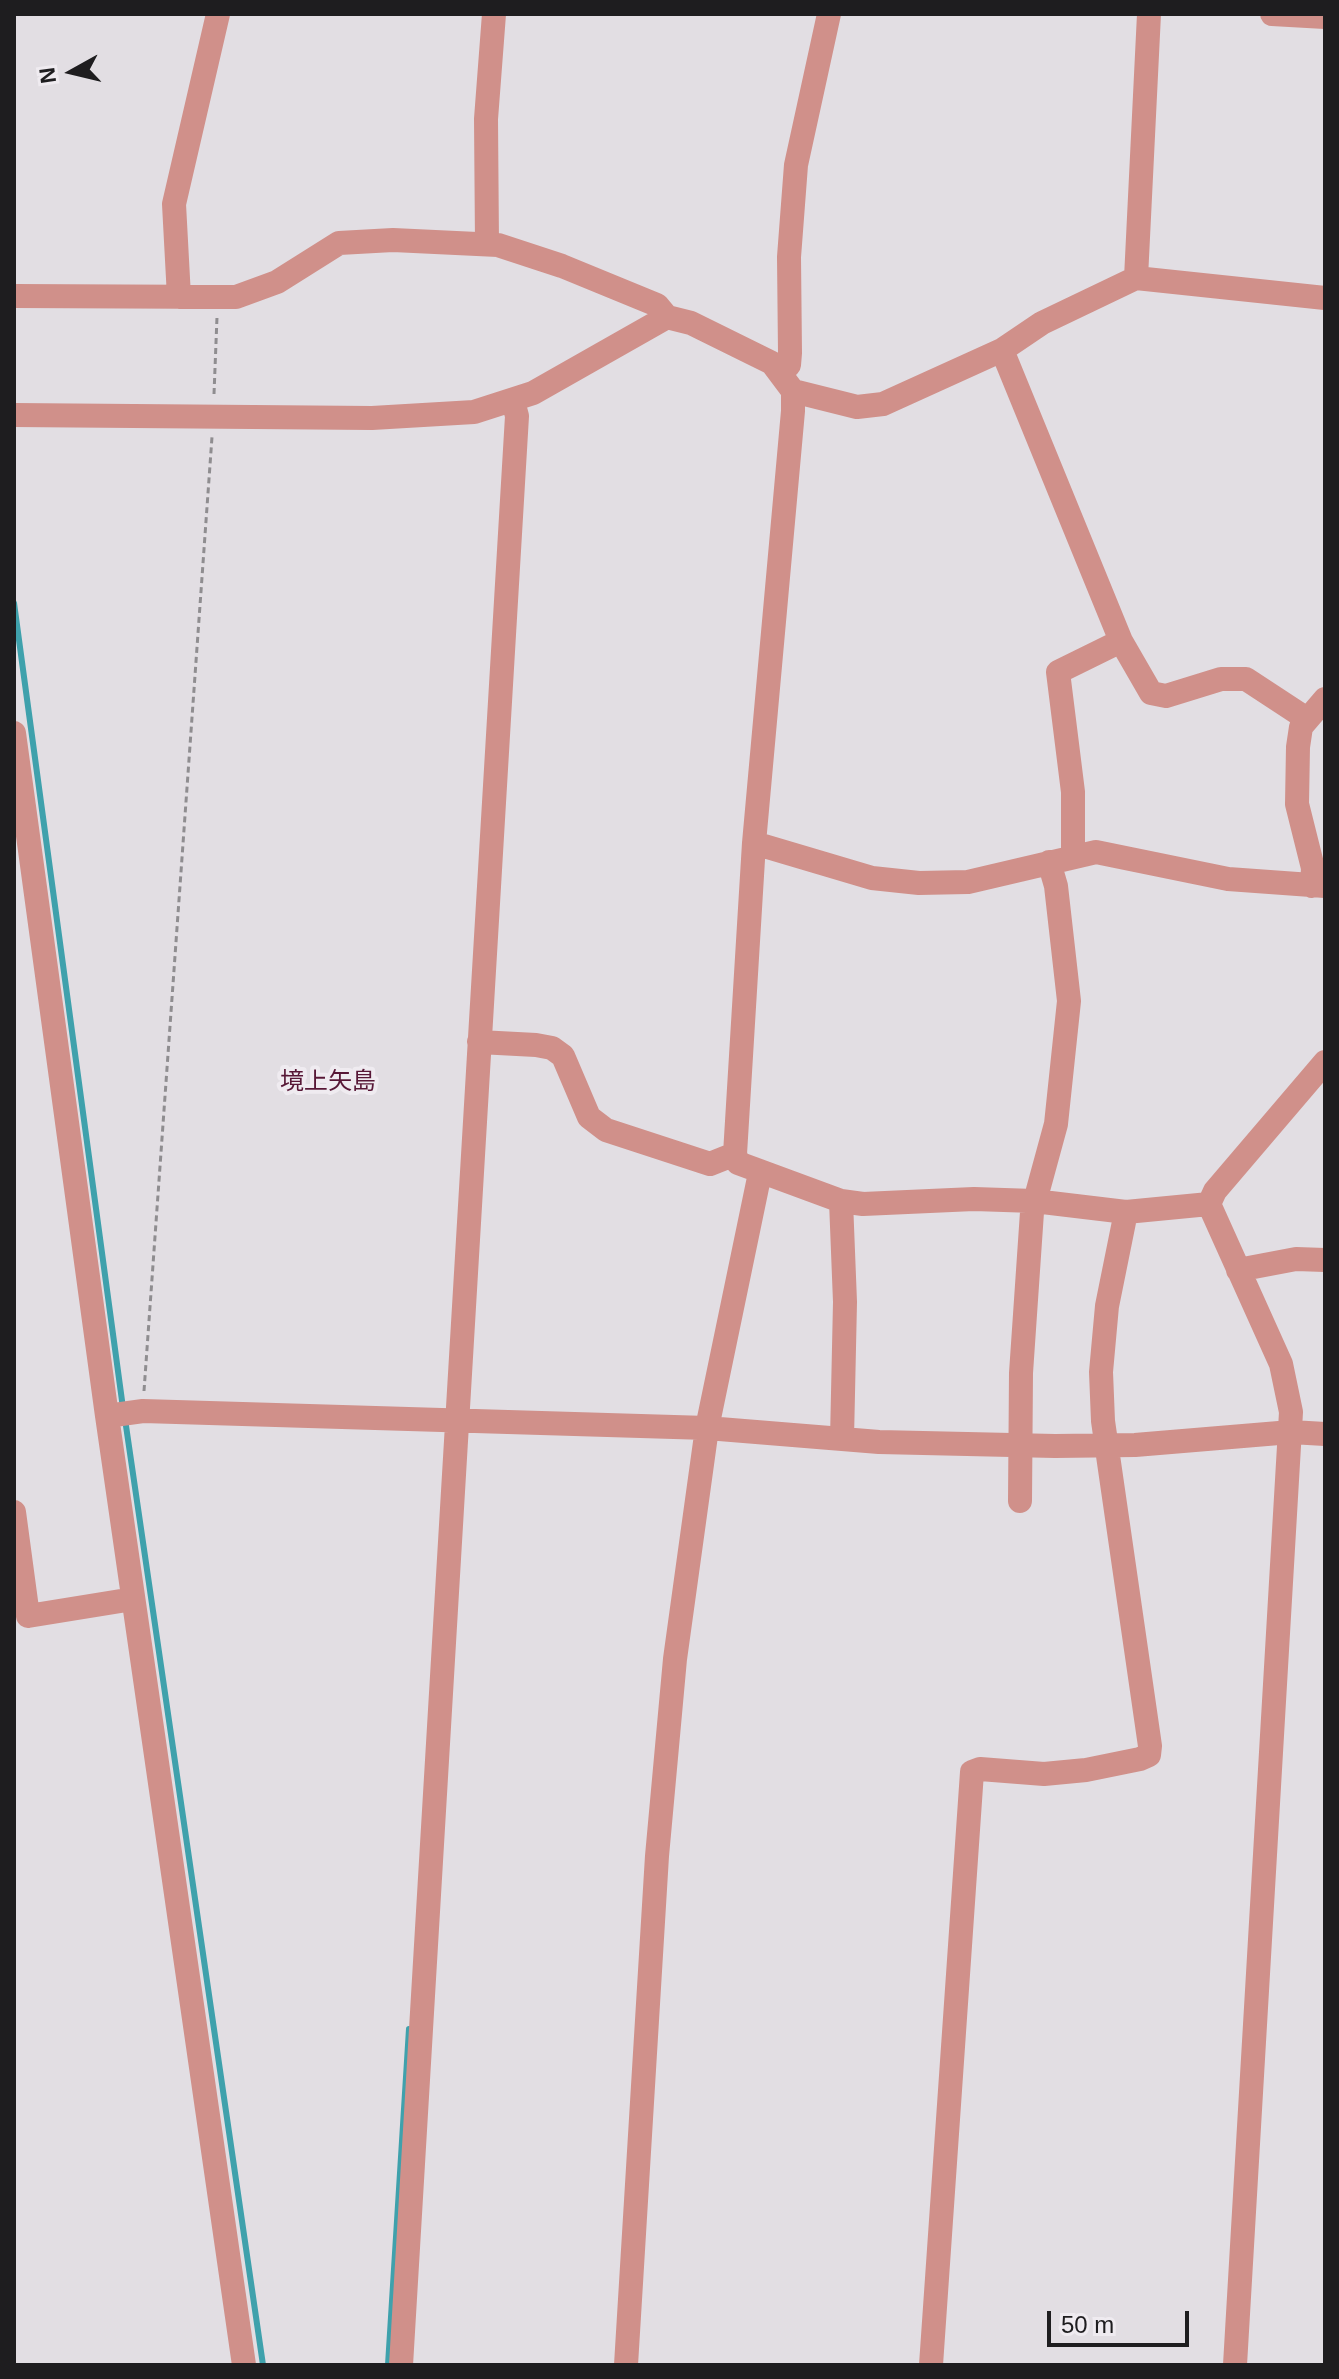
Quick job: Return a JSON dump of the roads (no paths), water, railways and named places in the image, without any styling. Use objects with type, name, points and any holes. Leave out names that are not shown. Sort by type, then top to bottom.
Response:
[{"type":"street","points":[[179,297],[174,204],[218,14]]},
{"type":"street","points":[[487,244],[486,119],[494,14]]},
{"type":"street","points":[[829,14],[796,165],[789,257],[790,353],[735,1154],[738,1163],[760,1173],[841,1201],[896,1205],[974,1199],[1034,1201],[1126,1212],[1209,1204]]},
{"type":"street","points":[[1136,278],[1149,14]]},
{"type":"street","points":[[1272,14],[1325,17]]},
{"type":"street","points":[[14,296],[217,297],[257,292],[339,243],[351,240],[487,244],[562,266],[657,305],[667,317],[691,323],[757,354],[787,382],[869,407],[1002,350],[1042,323],[1136,278],[1325,298]]},
{"type":"street","points":[[14,415],[417,417],[474,412],[513,401],[553,383],[667,317]]},
{"type":"street","points":[[1002,350],[1121,641],[1144,684],[1158,697],[1221,679],[1246,679],[1307,719]]},
{"type":"street","points":[[401,2365],[517,416],[513,401]]},
{"type":"street","points":[[1073,855],[1073,792],[1058,672],[1121,641]]},
{"type":"street","points":[[754,843],[872,878],[919,883],[968,882],[1073,855],[1117,854],[1228,879],[1319,886],[1297,794],[1299,737],[1307,719],[1325,699]]},
{"type":"street","points":[[14,733],[107,1416],[244,2365]]},
{"type":"street","points":[[1020,1501],[1018,1445],[1034,1201],[1056,1124],[1069,1001],[1056,886],[1049,862]]},
{"type":"street","points":[[479,1042],[552,1048],[563,1056],[589,1117],[606,1130],[710,1164],[735,1154]]},
{"type":"street","points":[[1235,2365],[1291,1412],[1281,1364],[1209,1204],[1215,1191],[1325,1062]]},
{"type":"street","points":[[626,2365],[657,1856],[675,1659],[707,1428],[760,1173]]},
{"type":"street","points":[[841,1201],[845,1302],[842,1439]]},
{"type":"street","points":[[931,2365],[972,1772],[980,1769],[1044,1774],[1086,1770],[1149,1755],[1150,1734],[1106,1446],[1101,1372],[1107,1306],[1126,1212]]},
{"type":"street","points":[[1238,1270],[1296,1259],[1325,1260]]},
{"type":"street","points":[[107,1416],[143,1411],[707,1428],[842,1439],[1018,1445],[1106,1446],[1291,1432],[1325,1434]]},
{"type":"street","points":[[14,1512],[28,1616],[133,1599]]},
{"type":"waterway","points":[[14,603],[123,1408]]},
{"type":"waterway","points":[[125,1419],[263,2365]]},
{"type":"waterway","points":[[388,2365],[409,2029]]},
{"type":"district","name":"境上矢島","points":[[328,1082]]}]
